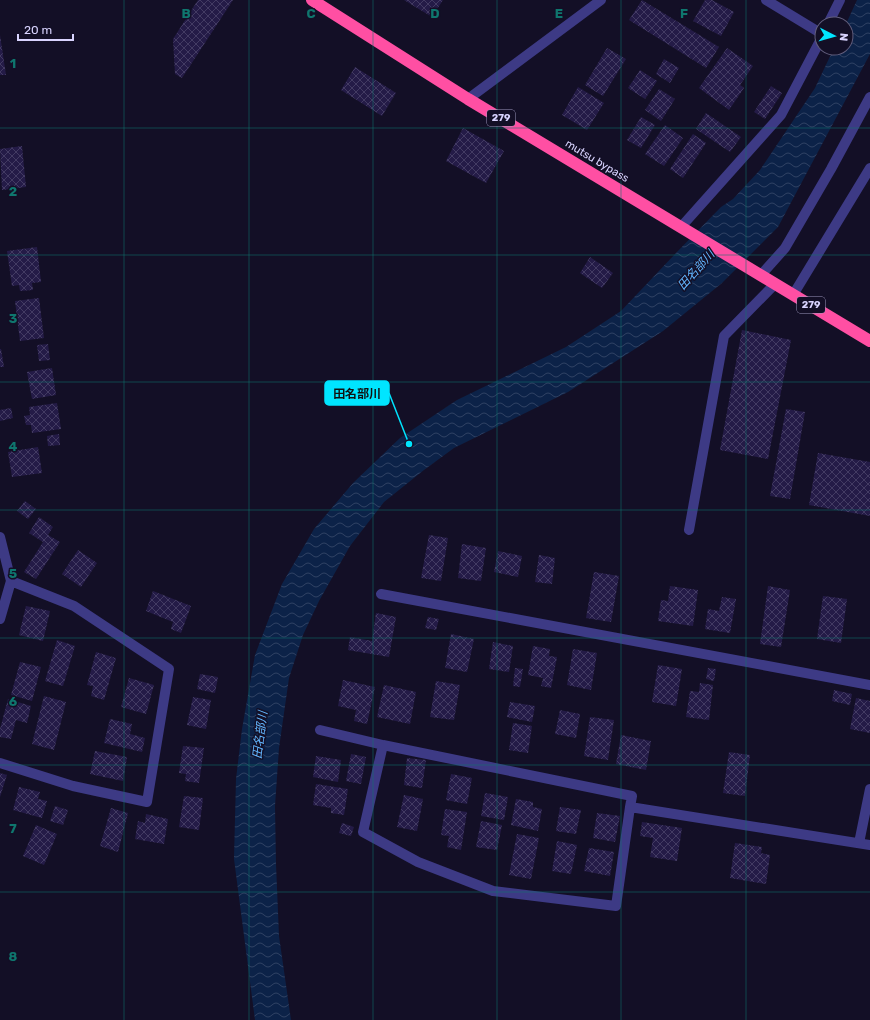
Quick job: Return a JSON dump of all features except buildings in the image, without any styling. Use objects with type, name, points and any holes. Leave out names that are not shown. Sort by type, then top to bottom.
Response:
[{"type":"highway","name":"mutsu bypass","points":[[312,0],[468,99],[870,341]]},
{"type":"street","points":[[468,99],[601,0]]},
{"type":"street","points":[[766,0],[814,30]]},
{"type":"street","points":[[832,16],[840,0]]},
{"type":"street","points":[[686,230],[781,115],[814,51]]},
{"type":"street","points":[[756,273],[785,248],[831,169],[870,97]]},
{"type":"street","points":[[793,295],[870,168]]},
{"type":"street","points":[[689,530],[724,336],[775,284]]},
{"type":"street","points":[[0,537],[11,581],[0,619]]},
{"type":"street","points":[[0,763],[72,786],[147,802],[168,669],[74,606],[11,581]]},
{"type":"street","points":[[381,594],[870,685]]},
{"type":"street","points":[[320,730],[383,745],[632,796],[616,906],[493,890],[418,862],[363,832],[383,745]]},
{"type":"street","points":[[859,842],[870,789]]},
{"type":"street","points":[[630,807],[859,842],[870,845]]},
{"type":"water","points":[[857,0],[870,0],[870,54],[778,227],[722,283],[663,331],[568,392],[454,448],[424,470],[384,502],[350,546],[319,601],[303,635],[289,678],[279,748],[275,806],[279,936],[291,1020],[255,1020],[234,859],[236,779],[242,729],[255,655],[282,584],[314,529],[353,483],[400,438],[457,400],[566,347],[621,311],[721,207],[733,199],[760,170],[815,88],[830,56],[854,56],[854,16],[850,16]]},
{"type":"place","name":"田名部川","points":[[409,444]]}]
